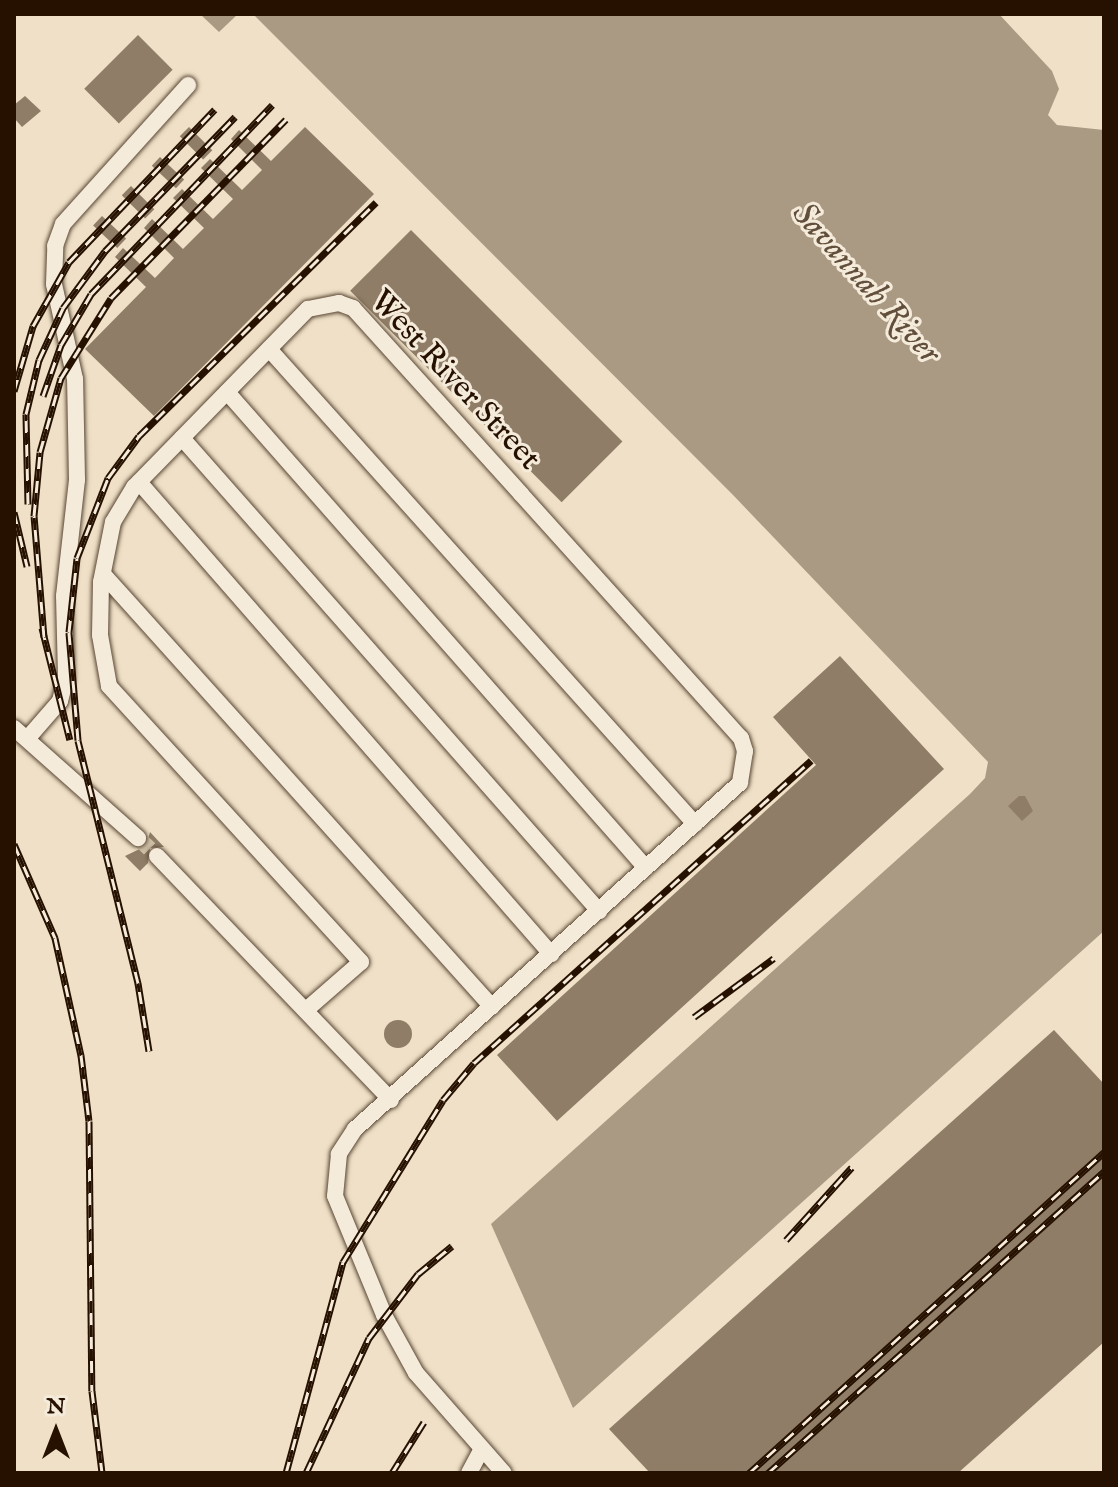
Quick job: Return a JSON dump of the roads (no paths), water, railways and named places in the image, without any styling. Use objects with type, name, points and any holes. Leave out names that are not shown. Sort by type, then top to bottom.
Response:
[{"type":"lane","points":[[138,838],[20,734],[60,701],[66,677],[64,596],[77,480],[77,391],[54,284],[55,246],[63,224],[188,85]]},
{"type":"lane","name":"West River Street","points":[[306,1010],[361,962],[109,686],[100,635],[103,574],[113,522],[139,482],[308,309],[339,303],[353,308],[730,726],[745,751],[745,771],[740,783],[391,1100],[355,1129],[339,1154],[335,1196],[384,1315],[416,1373],[504,1473]]},
{"type":"lane","points":[[269,349],[695,824]]},
{"type":"lane","points":[[227,392],[646,868]]},
{"type":"lane","points":[[182,438],[599,911]]},
{"type":"lane","points":[[139,482],[551,954]]},
{"type":"lane","points":[[103,574],[492,1007]]},
{"type":"lane","points":[[157,856],[391,1100]]},
{"type":"lane","points":[[469,1473],[482,1449]]},
{"type":"water","points":[[200,14],[238,14],[219,32]]},
{"type":"water","name":"Savannah River","points":[[253,14],[999,14],[1052,71],[1059,89],[1048,115],[1057,125],[1104,130],[1104,931],[573,1408],[491,1224],[970,794],[985,778],[988,762],[734,496]]},
{"type":"tunnel","points":[[138,838],[157,856]]},
{"type":"railway","points":[[43,396],[61,345],[91,294],[272,105]]},
{"type":"railway","points":[[14,391],[33,326],[69,262],[215,109]]},
{"type":"railway","points":[[28,504],[26,414],[39,360],[63,308],[105,251],[235,117]]},
{"type":"railway","points":[[44,637],[34,516],[40,452],[61,378],[111,298],[286,119]]},
{"type":"railway","points":[[149,1051],[138,983],[78,740],[69,632],[77,558],[108,478],[139,436],[376,202]]},
{"type":"railway","points":[[14,512],[27,566]]},
{"type":"railway","points":[[42,628],[70,740]]},
{"type":"railway","points":[[286,1473],[343,1262],[443,1100],[474,1063],[811,761]]},
{"type":"railway","points":[[14,844],[55,938],[81,1055],[89,1121],[92,1391],[102,1473]]},
{"type":"railway","points":[[694,1017],[774,958]]},
{"type":"railway","points":[[749,1473],[1104,1152]]},
{"type":"railway","points":[[786,1240],[852,1167]]},
{"type":"railway","points":[[768,1473],[1104,1171]]},
{"type":"railway","points":[[306,1473],[369,1338],[418,1274],[452,1246]]},
{"type":"railway","points":[[392,1473],[424,1422]]}]
